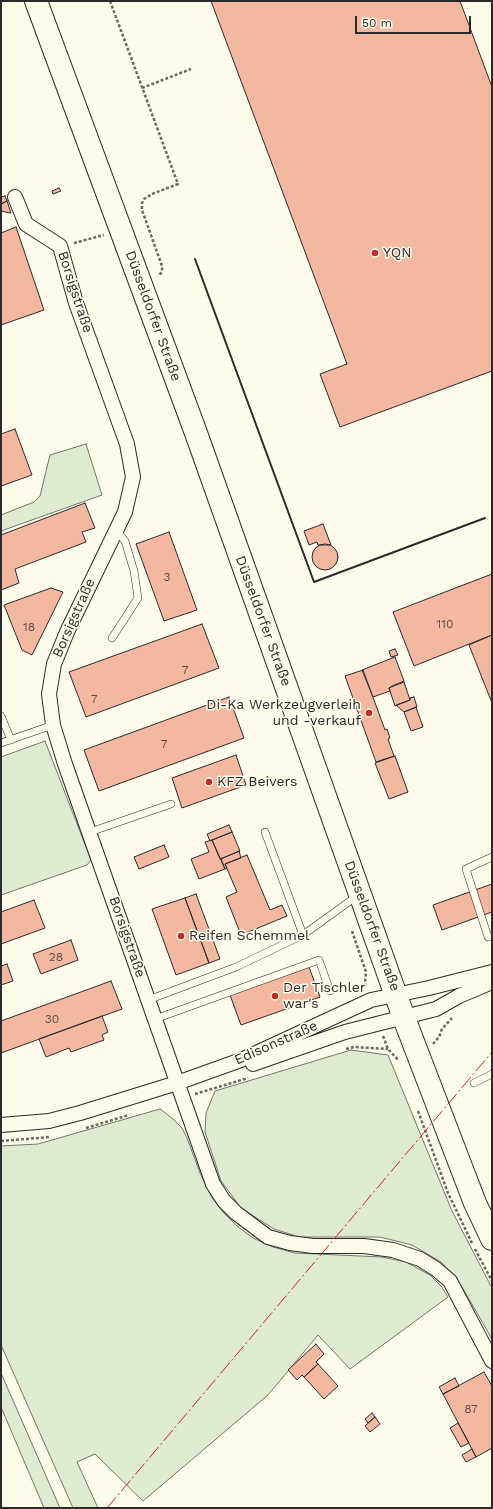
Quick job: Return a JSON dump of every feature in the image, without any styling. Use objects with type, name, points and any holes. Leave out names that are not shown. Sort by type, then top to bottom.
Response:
[{"type":"main road","name":"Düsseldorfer Straße","points":[[36,1],[141,282],[396,994],[404,1018],[407,1054],[492,1239]]},
{"type":"street","name":"Borsigstraße","points":[[15,197],[26,224],[60,246],[76,303],[125,436],[132,463],[133,477],[126,512],[66,632],[54,664],[49,694],[54,725],[65,764],[213,1184],[224,1201],[236,1213],[268,1237],[290,1243],[313,1246],[364,1246],[393,1250],[420,1259],[436,1269],[450,1281],[492,1361]]},
{"type":"street","name":"Edisonstraße","points":[[177,1083],[275,1045],[371,1000],[429,988],[492,972]]},
{"type":"street","name":"Edisonstraße","points":[[1,1125],[49,1121],[177,1083],[247,1066],[378,1023],[404,1018],[436,1009],[459,996],[492,982]]},
{"type":"lane","points":[[112,638],[138,598],[134,571],[125,541],[116,530]]},
{"type":"lane","points":[[1,716],[11,740]]},
{"type":"lane","points":[[1,743],[54,725]]},
{"type":"lane","points":[[90,832],[171,804]]},
{"type":"lane","points":[[265,832],[304,935]]},
{"type":"lane","points":[[492,856],[466,869],[488,937],[492,937]]},
{"type":"lane","points":[[148,1000],[236,968],[304,935],[360,893]]},
{"type":"lane","points":[[155,1019],[319,960],[330,990]]},
{"type":"lane","points":[[474,1084],[492,1074]]},
{"type":"path","points":[[110,1],[178,184],[152,194],[144,199],[142,204],[142,210],[162,266],[162,272],[158,276],[141,282]]},
{"type":"path","points":[[142,88],[191,69]]},
{"type":"path","points":[[60,246],[106,234]]},
{"type":"path","points":[[343,907],[366,972],[365,983],[371,1000]]},
{"type":"path","points":[[407,1054],[433,1044],[439,1037],[442,1029],[455,1014]]},
{"type":"path","points":[[378,1023],[388,1049]]},
{"type":"green space","points":[[86,444],[102,495],[1,531],[1,515],[34,502],[40,496],[50,455]]},
{"type":"green space","points":[[45,741],[91,860],[87,865],[1,895],[1,757]]},
{"type":"green space","points":[[351,1050],[388,1055],[452,1211],[492,1288],[492,1339],[462,1287],[452,1274],[441,1262],[412,1245],[380,1237],[299,1237],[274,1229],[241,1208],[221,1181],[205,1132],[206,1113],[215,1091]]},
{"type":"green space","points":[[160,1109],[182,1128],[211,1196],[222,1211],[237,1226],[253,1238],[273,1247],[295,1253],[382,1257],[406,1262],[430,1275],[441,1286],[448,1297],[350,1369],[318,1335],[268,1395],[143,1501],[95,1454],[77,1462],[98,1508],[73,1508],[1,1345],[1,1146],[38,1144]]},
{"type":"green space","points":[[1,1373],[60,1508],[44,1508],[1,1407]]},
{"type":"building","points":[[211,1],[460,1],[492,87],[492,371],[340,427],[320,374],[347,364]]},
{"type":"building","points":[[59,188],[61,191],[53,194],[52,191]]},
{"type":"building","points":[[5,196],[7,201],[1,204],[1,197]]},
{"type":"building","points":[[7,201],[11,213],[1,211],[1,204]]},
{"type":"building","points":[[16,227],[44,310],[1,325],[1,233]]},
{"type":"building","points":[[15,429],[32,475],[1,486],[1,434]]},
{"type":"building","points":[[85,503],[95,528],[82,532],[86,542],[15,569],[19,583],[1,590],[1,535]]},
{"type":"building","points":[[323,524],[331,545],[318,545],[317,542],[309,545],[304,531]]},
{"type":"building","points":[[169,532],[197,610],[164,621],[136,544]]},
{"type":"building","points":[[325,544],[335,547],[338,557],[335,567],[325,570],[315,567],[312,557],[315,547]]},
{"type":"building","points":[[492,574],[492,635],[414,666],[393,612]]},
{"type":"building","points":[[51,588],[63,592],[32,655],[22,650],[4,605]]},
{"type":"building","points":[[202,624],[219,668],[86,717],[69,672]]},
{"type":"building","points":[[492,635],[492,703],[469,645]]},
{"type":"building","points":[[395,649],[398,655],[391,657],[389,651]]},
{"type":"building","points":[[395,657],[404,681],[389,688],[390,691],[373,697],[362,670]]},
{"type":"building","name":"Di-Ka Werkzeugverleih und -verkauf","points":[[363,670],[385,730],[387,729],[390,738],[388,739],[394,756],[376,762],[345,676]]},
{"type":"building","points":[[404,682],[410,700],[395,706],[389,688]]},
{"type":"building","points":[[229,697],[244,738],[99,791],[84,750]]},
{"type":"building","points":[[414,697],[417,707],[404,712],[396,705],[410,700],[410,698]]},
{"type":"building","points":[[416,707],[423,727],[411,731],[404,712]]},
{"type":"building","name":"KFZ Beivers","points":[[236,755],[246,785],[182,808],[172,778]]},
{"type":"building","points":[[395,756],[408,792],[389,799],[375,763]]},
{"type":"building","points":[[229,825],[232,832],[210,841],[207,834]]},
{"type":"building","points":[[232,832],[240,851],[220,859],[212,840]]},
{"type":"building","points":[[212,840],[225,869],[199,879],[191,859],[209,852],[205,842]]},
{"type":"building","points":[[164,845],[169,857],[139,869],[134,857]]},
{"type":"building","points":[[239,851],[241,858],[225,864],[227,868],[225,869],[221,859]]},
{"type":"building","points":[[247,855],[270,910],[282,905],[287,916],[241,935],[226,897],[237,892],[225,864]]},
{"type":"building","points":[[492,884],[492,912],[442,930],[433,905]]},
{"type":"building","points":[[196,894],[220,959],[209,963],[185,898]]},
{"type":"building","name":"Reifen Schemmel","points":[[185,898],[209,963],[176,975],[152,909]]},
{"type":"building","points":[[34,900],[45,928],[1,944],[1,912]]},
{"type":"building","points":[[71,940],[78,960],[41,974],[33,954]]},
{"type":"building","points":[[7,964],[13,981],[1,985],[1,966]]},
{"type":"building","name":"Der Tischler war's","points":[[309,967],[320,997],[241,1025],[230,995]]},
{"type":"building","points":[[111,981],[122,1009],[1,1053],[1,1021]]},
{"type":"building","points":[[102,1016],[108,1032],[102,1035],[104,1040],[71,1052],[69,1048],[46,1057],[39,1039]]},
{"type":"building","points":[[316,1344],[324,1354],[316,1362],[318,1364],[304,1377],[302,1375],[297,1380],[288,1370]]},
{"type":"building","points":[[318,1364],[338,1386],[324,1399],[304,1377]]},
{"type":"building","points":[[484,1372],[492,1386],[492,1448],[476,1457],[443,1394]]},
{"type":"building","points":[[455,1378],[459,1386],[443,1394],[439,1387]]},
{"type":"building","points":[[372,1413],[375,1417],[368,1423],[365,1419]]},
{"type":"building","points":[[375,1417],[380,1424],[370,1432],[365,1426]]},
{"type":"building","points":[[458,1423],[469,1443],[461,1447],[450,1428]]},
{"type":"building","points":[[472,1449],[476,1457],[466,1462],[462,1455]]},
{"type":"wall","points":[[195,259],[314,582],[485,518]]},
{"type":"power","points":[[107,1508],[492,1052]]},
{"type":"place","name":"YQN","points":[[375,253]]},
{"type":"place","name":"Di-Ka Werkzeugverleih und -verkauf","points":[[369,713]]},
{"type":"place","name":"KFZ Beivers","points":[[209,782]]},
{"type":"place","name":"Reifen Schemmel","points":[[181,936]]},
{"type":"place","name":"Der Tischler war's","points":[[275,996]]}]
